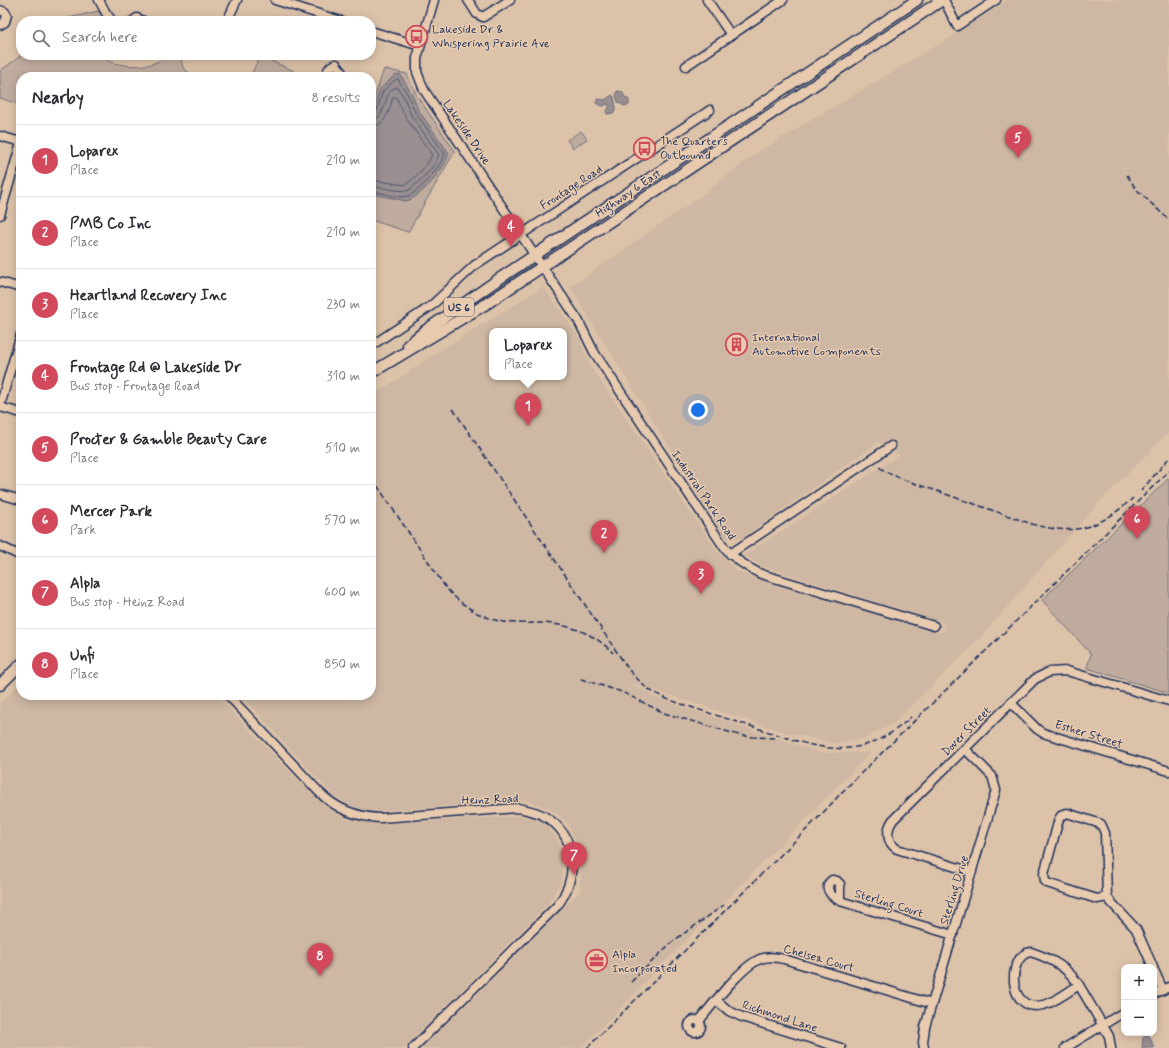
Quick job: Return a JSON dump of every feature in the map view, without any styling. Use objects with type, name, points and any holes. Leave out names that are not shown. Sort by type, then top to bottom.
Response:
[{"type":"main road","name":"Highway 6 East","points":[[386,363],[426,330],[917,0]]},
{"type":"main road","name":"Highway 6 East","points":[[376,370],[486,304],[943,0]]},
{"type":"main road","points":[[0,685],[16,669]]},
{"type":"street","points":[[99,0],[108,16]]},
{"type":"street","points":[[229,16],[236,0]]},
{"type":"street","points":[[275,0],[325,16]]},
{"type":"street","name":"Lakeside Drive","points":[[434,0],[420,46],[416,65],[420,81],[424,90],[522,234],[542,266]]},
{"type":"street","points":[[468,0],[477,14],[483,17],[510,0]]},
{"type":"street","points":[[707,0],[731,35]]},
{"type":"street","points":[[686,66],[783,0]]},
{"type":"street","points":[[943,0],[957,26],[996,0]]},
{"type":"street","points":[[0,10],[5,12],[7,15],[6,22],[0,25]]},
{"type":"street","points":[[376,33],[420,46]]},
{"type":"street","points":[[328,72],[331,66],[336,64],[337,60]]},
{"type":"street","points":[[336,64],[341,70],[341,72]]},
{"type":"street","name":"Frontage Road","points":[[376,343],[431,306],[475,265],[710,110]]},
{"type":"street","points":[[0,136],[16,141]]},
{"type":"street","points":[[0,215],[16,160]]},
{"type":"street","name":"Industrial Park Road","points":[[542,266],[578,320],[594,352],[730,554],[742,564],[761,574],[934,626]]},
{"type":"street","points":[[0,282],[16,287]]},
{"type":"street","points":[[16,351],[0,407],[16,412]]},
{"type":"street","points":[[730,554],[891,446]]},
{"type":"street","points":[[0,494],[16,499]]},
{"type":"street","points":[[0,546],[16,554]]},
{"type":"street","name":"Dover Street","points":[[972,872],[897,849],[892,845],[888,836],[889,827],[893,820],[1040,676],[1049,672],[1061,670],[1067,671],[1169,701]]},
{"type":"street","name":"Heinz Road","points":[[233,700],[327,800],[342,809],[360,816],[380,818],[518,808],[543,815],[559,829],[567,840],[571,855],[571,875],[562,900],[413,1048]]},
{"type":"street","name":"Esther Street","points":[[1010,704],[1037,729],[1043,732],[1169,771]]},
{"type":"street","name":"Sterling Drive","points":[[924,1048],[923,1035],[996,790],[992,776],[965,749]]},
{"type":"street","points":[[1107,897],[1097,899],[1044,881],[1044,874],[1059,819],[1064,814],[1070,814],[1097,822],[1103,826],[1105,833],[1107,897],[1136,929],[1152,964]]},
{"type":"street","name":"Sterling Court","points":[[840,901],[953,935]]},
{"type":"street","points":[[1079,985],[1048,1004],[1033,1005],[1019,997],[1014,988],[1014,977],[1021,956],[1031,952],[1044,956],[1061,965],[1079,985],[1109,1036],[1111,1048]]},
{"type":"street","name":"Chelsea Court","points":[[699,1021],[716,1000],[749,965],[761,959],[772,957],[784,959],[932,1004]]},
{"type":"street","points":[[1157,975],[1166,989]]},
{"type":"street","name":"Richmond Lane","points":[[716,1000],[742,1018],[841,1048]]},
{"type":"street","points":[[1065,1048],[1121,1014]]},
{"type":"shaded area","points":[[1007,0],[1169,0],[1169,432],[1100,501],[979,639],[894,723],[863,739],[835,743],[788,733],[628,682],[657,698],[821,753],[871,752],[581,1048],[422,1048],[580,891],[582,855],[567,822],[550,809],[526,800],[378,811],[359,810],[335,797],[246,700],[376,700],[376,394],[438,352],[543,287],[577,334],[590,366],[716,550],[737,571],[759,579],[938,632],[947,630],[943,623],[760,565],[745,555],[900,455],[878,442],[742,538],[725,537],[570,287],[708,191],[756,153],[951,37]]},
{"type":"shaded area","points":[[98,11],[102,16],[77,16]]},
{"type":"shaded area","points":[[16,59],[107,60],[133,66],[153,64],[162,60],[181,60],[183,68],[188,72],[16,72],[16,103],[0,98],[0,71]]},
{"type":"shaded area","points":[[258,60],[269,60],[295,72],[252,72]]},
{"type":"shaded area","points":[[384,69],[407,74],[417,96],[455,151],[408,232],[376,222],[376,93]]},
{"type":"shaded area","points":[[581,131],[587,139],[573,148],[567,140]]},
{"type":"shaded area","points":[[1169,478],[1169,693],[1087,668],[1091,654],[1042,600]]},
{"type":"shaded area","points":[[16,688],[16,700],[221,700],[311,794],[329,809],[355,821],[387,824],[518,816],[532,818],[544,824],[555,836],[563,852],[562,880],[548,904],[404,1048],[0,1048],[0,703]]},
{"type":"water","points":[[400,74],[412,94],[418,110],[449,153],[443,166],[432,181],[420,193],[407,201],[376,195],[376,101],[380,89],[395,75]]},
{"type":"water","points":[[617,91],[622,92],[629,100],[629,105],[624,106],[618,102],[616,95]]},
{"type":"water","points":[[612,95],[614,97],[616,108],[613,113],[607,114],[606,111],[609,108],[609,105],[603,106],[597,104],[596,102],[598,99],[605,100]]},
{"type":"water","points":[[1145,1036],[1149,1036],[1154,1048],[1142,1048]]},
{"type":"railway","points":[[1127,175],[1136,189],[1169,220]]},
{"type":"railway","points":[[453,409],[629,670],[647,689],[667,699],[820,747],[844,748],[856,747],[871,743],[892,732],[911,717]]},
{"type":"railway","points":[[1141,491],[1169,458]]},
{"type":"railway","points":[[879,467],[888,473],[905,480],[1035,525],[1064,530],[1077,529],[1099,522],[1110,516],[1133,498]]},
{"type":"railway","points":[[587,1048],[821,815],[843,791],[1169,471]]},
{"type":"railway","points":[[376,484],[446,588],[470,609],[491,619],[504,622],[562,625],[589,635],[598,640],[613,653]]},
{"type":"railway","points":[[581,679],[622,692],[664,713],[739,735],[777,738]]},
{"type":"railway","points":[[631,982],[672,942],[724,905]]},
{"type":"place","name":"Lakeside Dr & Whispering Prairie Ave","points":[[417,36]]},
{"type":"place","name":"The Quarters Outbound","points":[[644,148]]},
{"type":"place","name":"Procter & Gamble Beauty Care","points":[[1018,158]]},
{"type":"place","name":"Frontage Rd @ Lakeside Dr","points":[[511,247]]},
{"type":"place","name":"International Automotive Components","points":[[737,344]]},
{"type":"place","name":"Loparex","points":[[528,426]]},
{"type":"place","name":"Mercer Park","points":[[1137,539]]},
{"type":"place","name":"PMB Co Inc","points":[[604,553]]},
{"type":"place","name":"Heartland Recovery Inc","points":[[701,594]]},
{"type":"place","name":"Alpla","points":[[574,875]]},
{"type":"place","name":"Alpla Incorporated","points":[[597,961]]},
{"type":"place","name":"Unfi","points":[[320,976]]}]
